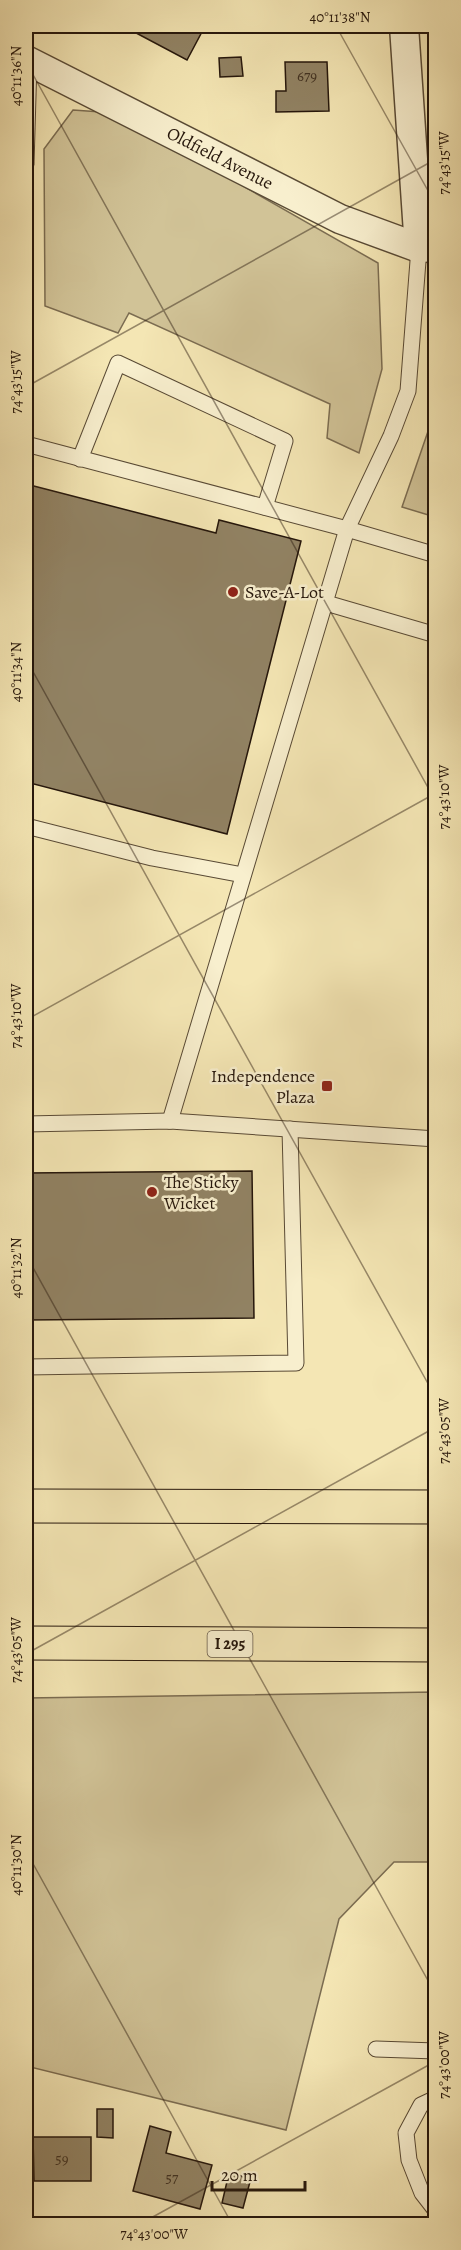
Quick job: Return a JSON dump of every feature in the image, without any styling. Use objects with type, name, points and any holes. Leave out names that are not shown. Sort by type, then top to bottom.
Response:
[{"type":"highway","points":[[26,1506],[435,1507]]},
{"type":"highway","name":"I 295","points":[[26,1643],[435,1644]]},
{"type":"street","points":[[404,26],[427,247]]},
{"type":"street","name":"Oldfield Avenue","points":[[27,61],[340,219],[427,247]]},
{"type":"lane","points":[[26,164],[27,61]]},
{"type":"lane","points":[[170,1121],[347,529],[391,436],[408,391],[427,247]]},
{"type":"lane","points":[[80,459],[118,363],[285,441],[265,507]]},
{"type":"lane","points":[[26,444],[347,529],[435,555]]},
{"type":"lane","points":[[326,603],[435,635]]},
{"type":"lane","points":[[26,826],[152,858],[243,875]]},
{"type":"lane","points":[[26,1124],[170,1121],[435,1139]]},
{"type":"lane","points":[[26,1367],[296,1364],[290,1129]]},
{"type":"lane","points":[[376,2049],[435,2051]]},
{"type":"lane","points":[[435,2098],[421,2106],[406,2133],[409,2160],[422,2193],[435,2211]]},
{"type":"shaded area","points":[[73,110],[115,113],[378,263],[382,369],[359,453],[327,438],[330,404],[129,313],[118,333],[45,306],[44,149]]},
{"type":"shaded area","points":[[435,411],[435,517],[402,507]]},
{"type":"shaded area","points":[[435,1692],[435,1862],[394,1862],[339,1919],[286,2130],[26,2066],[26,1698]]},
{"type":"building","points":[[123,26],[201,26],[204,28],[187,60]]},
{"type":"building","points":[[241,57],[243,76],[220,77],[219,58]]},
{"type":"building","points":[[285,62],[327,62],[329,111],[276,112],[276,91],[286,91]]},
{"type":"building","points":[[26,484],[216,533],[219,520],[301,541],[227,834],[26,782]]},
{"type":"building","points":[[252,1171],[254,1318],[26,1320],[26,1173]]},
{"type":"building","points":[[97,2109],[113,2109],[113,2138],[97,2137]]},
{"type":"building","points":[[150,2126],[171,2132],[166,2153],[212,2165],[200,2209],[133,2191]]},
{"type":"building","points":[[33,2137],[91,2137],[91,2181],[34,2181]]},
{"type":"building","points":[[229,2173],[251,2178],[243,2208],[222,2203]]},
{"type":"place","name":"Save-A-Lot","points":[[233,592]]},
{"type":"place","name":"Independence Plaza","points":[[327,1086]]},
{"type":"place","name":"The Sticky Wicket","points":[[152,1192]]}]
